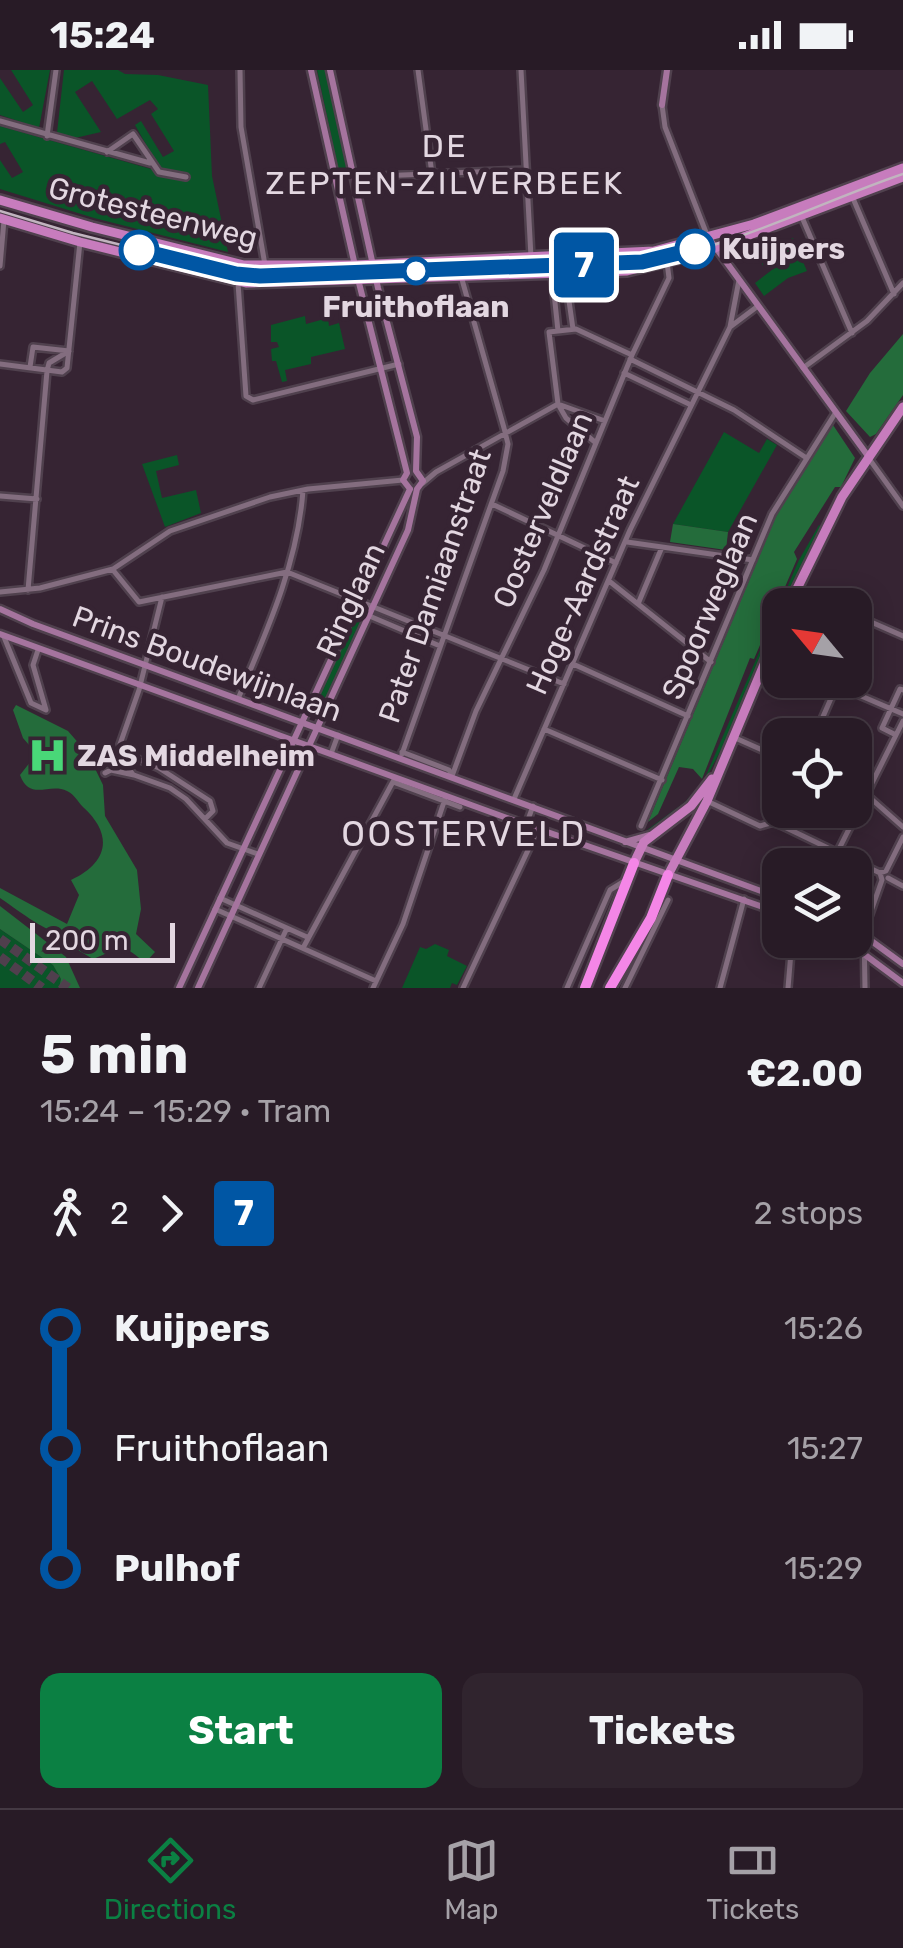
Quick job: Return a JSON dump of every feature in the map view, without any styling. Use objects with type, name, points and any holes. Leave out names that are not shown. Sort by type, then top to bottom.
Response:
[{"type":"highway","points":[[585,988],[634,863]]},
{"type":"highway","points":[[610,988],[674,877]]},
{"type":"main road","points":[[374,264],[654,251],[765,220],[903,168]]},
{"type":"main road","points":[[376,279],[634,270],[716,247],[903,178]]},
{"type":"main road","name":"Grotesteenweg","points":[[0,200],[223,260],[265,266],[374,264]]},
{"type":"main road","name":"Grotesteenweg","points":[[2,219],[238,282],[376,279]]},
{"type":"main road","points":[[797,588],[827,524],[903,407]]},
{"type":"main road","points":[[674,877],[674,862],[706,800],[762,668]]},
{"type":"main road","points":[[634,863],[651,835],[691,806],[717,773]]},
{"type":"street","points":[[47,136],[56,70]]},
{"type":"street","points":[[240,70],[242,127],[265,266]]},
{"type":"street","points":[[311,70],[355,265]]},
{"type":"street","points":[[330,70],[374,264]]},
{"type":"street","points":[[418,70],[432,174]]},
{"type":"street","points":[[521,70],[532,257]]},
{"type":"street","points":[[667,70],[662,106],[665,127],[708,237],[903,506]]},
{"type":"street","points":[[0,121],[150,163]]},
{"type":"street","points":[[108,152],[133,134],[150,163],[166,176],[186,176]]},
{"type":"street","points":[[356,177],[526,170]]},
{"type":"street","points":[[852,195],[894,294]]},
{"type":"street","points":[[801,215],[852,333]]},
{"type":"street","points":[[0,266],[2,219]]},
{"type":"street","points":[[0,364],[65,370],[80,242]]},
{"type":"street","name":"Oosterveldlaan","points":[[452,776],[476,710],[559,536],[624,373],[668,278],[667,262]]},
{"type":"street","name":"Ringlaan","points":[[179,988],[353,609],[417,487],[412,474],[417,438],[374,264]]},
{"type":"street","name":"Ringlaan","points":[[198,988],[410,526],[417,487],[355,265]]},
{"type":"street","points":[[564,273],[573,329]]},
{"type":"street","points":[[552,274],[558,331]]},
{"type":"street","points":[[461,276],[504,434]]},
{"type":"street","points":[[730,327],[739,280]]},
{"type":"street","points":[[238,282],[246,396],[259,399],[399,364]]},
{"type":"street","points":[[803,369],[852,333],[903,283]]},
{"type":"street","points":[[363,298],[375,294],[382,299]]},
{"type":"street","points":[[730,327],[758,306]]},
{"type":"street","name":"Hoge-Aardstraat","points":[[514,798],[626,541],[730,327]]},
{"type":"street","points":[[596,443],[566,418],[558,404],[549,332],[573,329],[631,357],[734,410],[805,457]]},
{"type":"street","points":[[30,367],[34,347],[68,351]]},
{"type":"street","points":[[28,590],[47,370],[49,363],[68,351]]},
{"type":"street","points":[[624,373],[691,405]]},
{"type":"street","points":[[417,487],[436,472],[558,404],[605,421]]},
{"type":"street","name":"Spoorweglaan","points":[[641,826],[772,514],[836,412]]},
{"type":"street","name":"Pater Damiaanstraat","points":[[402,755],[492,504],[508,451],[504,434]]},
{"type":"street","points":[[0,592],[28,590],[113,570],[170,532],[270,497],[436,472]]},
{"type":"street","points":[[238,699],[287,572],[303,490]]},
{"type":"street","points":[[0,496],[36,499]]},
{"type":"street","points":[[492,504],[617,563]]},
{"type":"street","points":[[626,541],[752,560]]},
{"type":"street","points":[[638,604],[662,547]]},
{"type":"street","points":[[113,570],[140,602],[287,572],[564,684]]},
{"type":"street","points":[[609,581],[711,662]]},
{"type":"street","points":[[162,596],[140,686],[108,772],[134,775],[178,792],[227,843],[260,854]]},
{"type":"street","name":"Prins Boudewijnlaan","points":[[0,609],[238,699],[319,724],[338,735],[402,755],[674,862],[762,892]]},
{"type":"street","points":[[353,609],[440,646]]},
{"type":"street","points":[[872,622],[903,636]]},
{"type":"street","points":[[2,636],[31,704],[46,710],[32,666],[38,650]]},
{"type":"street","name":"Prins Boudewijnlaan","points":[[2,636],[292,745],[308,746],[445,798],[762,906]]},
{"type":"street","points":[[572,664],[688,716]]},
{"type":"street","points":[[896,735],[882,728],[900,689],[903,690]]},
{"type":"street","points":[[868,698],[903,718],[872,787]]},
{"type":"street","points":[[307,710],[308,717],[319,724]]},
{"type":"street","points":[[544,729],[662,780]]},
{"type":"street","points":[[331,754],[338,735]]},
{"type":"street","points":[[732,737],[762,750]]},
{"type":"street","points":[[292,745],[304,757]]},
{"type":"street","points":[[118,752],[134,775]]},
{"type":"street","points":[[118,752],[159,768],[210,801],[212,811],[205,819]]},
{"type":"street","points":[[303,948],[394,780]]},
{"type":"street","points":[[215,909],[374,984],[402,924],[445,798]]},
{"type":"street","name":"Prins Boudewijnlaan","points":[[445,798],[460,807]]},
{"type":"street","points":[[872,799],[903,826]]},
{"type":"street","points":[[706,800],[760,826],[774,822],[829,848]]},
{"type":"street","points":[[526,825],[533,806]]},
{"type":"street","points":[[463,988],[538,828]]},
{"type":"street","points":[[625,842],[651,835]]},
{"type":"street","points":[[872,911],[903,836]]},
{"type":"street","points":[[680,848],[692,867]]},
{"type":"street","points":[[567,988],[610,890],[628,877],[612,854]]},
{"type":"street","points":[[872,870],[903,886]]},
{"type":"street","points":[[220,898],[308,937]]},
{"type":"street","points":[[625,988],[664,898]]},
{"type":"street","points":[[720,988],[744,899]]},
{"type":"street","points":[[259,988],[286,928]]},
{"type":"street","points":[[872,940],[903,964]]},
{"type":"street","points":[[788,988],[790,958]]},
{"type":"street","points":[[864,958],[865,988]]},
{"type":"street","points":[[872,958],[903,983]]},
{"type":"green space","points":[[11,70],[50,70],[39,128],[0,115],[0,78],[23,112],[33,105]]},
{"type":"green space","points":[[64,70],[118,70],[208,85],[212,176],[228,252],[0,189],[0,160],[12,178],[23,172],[5,142],[0,144],[0,126],[151,169],[158,166],[135,125],[141,121],[163,157],[174,151],[151,114],[158,109],[150,100],[117,119],[92,81],[75,92],[101,132],[75,138],[57,133]]},
{"type":"green space","points":[[317,70],[328,70],[352,169],[339,172]]},
{"type":"green space","points":[[793,238],[798,251],[794,253],[796,258],[801,257],[807,271],[788,278],[764,296],[755,283],[781,263],[778,260],[763,266],[758,254]]},
{"type":"green space","points":[[305,316],[306,324],[328,318],[329,326],[339,323],[345,349],[311,357],[311,364],[285,370],[287,381],[282,382],[276,361],[272,361],[271,349],[279,347],[277,342],[271,342],[271,325]]},
{"type":"green space","points":[[903,334],[903,395],[870,437],[846,411],[870,373]]},
{"type":"green space","points":[[833,425],[855,458],[841,487],[835,487],[794,552],[797,559],[785,588],[762,588],[762,640],[754,659],[750,658],[702,779],[693,769],[679,767],[658,814],[648,822],[776,516]]},
{"type":"green space","points":[[724,432],[759,453],[767,439],[777,445],[728,532],[673,524]]},
{"type":"green space","points":[[177,455],[179,465],[156,471],[162,498],[196,490],[201,513],[165,527],[142,464]]},
{"type":"green space","points":[[673,524],[728,532],[726,550],[670,542]]},
{"type":"green space","points":[[819,525],[822,527],[794,588],[787,588]]},
{"type":"green space","points":[[354,615],[365,619],[320,716],[311,716],[314,701]]},
{"type":"green space","points":[[762,646],[762,660],[735,723],[698,794],[664,822],[643,833],[685,802],[704,780]]},
{"type":"green space","points":[[16,705],[68,731],[88,754],[103,785],[105,816],[137,870],[141,909],[136,934],[155,952],[145,963],[124,948],[93,959],[71,946],[91,938],[88,932],[77,937],[54,932],[0,898],[0,888],[67,924],[79,895],[71,880],[93,865],[103,848],[103,838],[93,817],[72,794],[60,789],[35,790],[24,783],[20,775],[38,752],[37,746],[29,745],[23,738],[13,710]]},
{"type":"green space","points":[[0,906],[66,957],[80,988],[59,988],[61,979],[53,965],[0,929]]},
{"type":"green space","points":[[0,929],[53,965],[61,979],[59,988],[0,988]]},
{"type":"green space","points":[[435,944],[449,950],[447,956],[467,966],[457,985],[402,988],[420,947],[426,949]]},
{"type":"tunnel","points":[[0,939],[68,988]]},
{"type":"tunnel","points":[[0,957],[42,988]]},
{"type":"tram line","points":[[0,211],[247,276],[626,263],[659,259],[729,240],[903,174]]},
{"type":"tram line","name":"7","points":[[139,250],[236,274],[260,276],[642,262],[695,249]]},
{"type":"place","name":"Kuijpers","points":[[695,249]]},
{"type":"place","name":"Fruithoflaan","points":[[416,271]]},
{"type":"place","name":"ZAS Middelheim","points":[[47,756]]},
{"type":"district","name":"DE ZEPTEN-ZILVERBEEK","points":[[445,164]]},
{"type":"district","name":"OOSTERVELD","points":[[464,834]]}]
